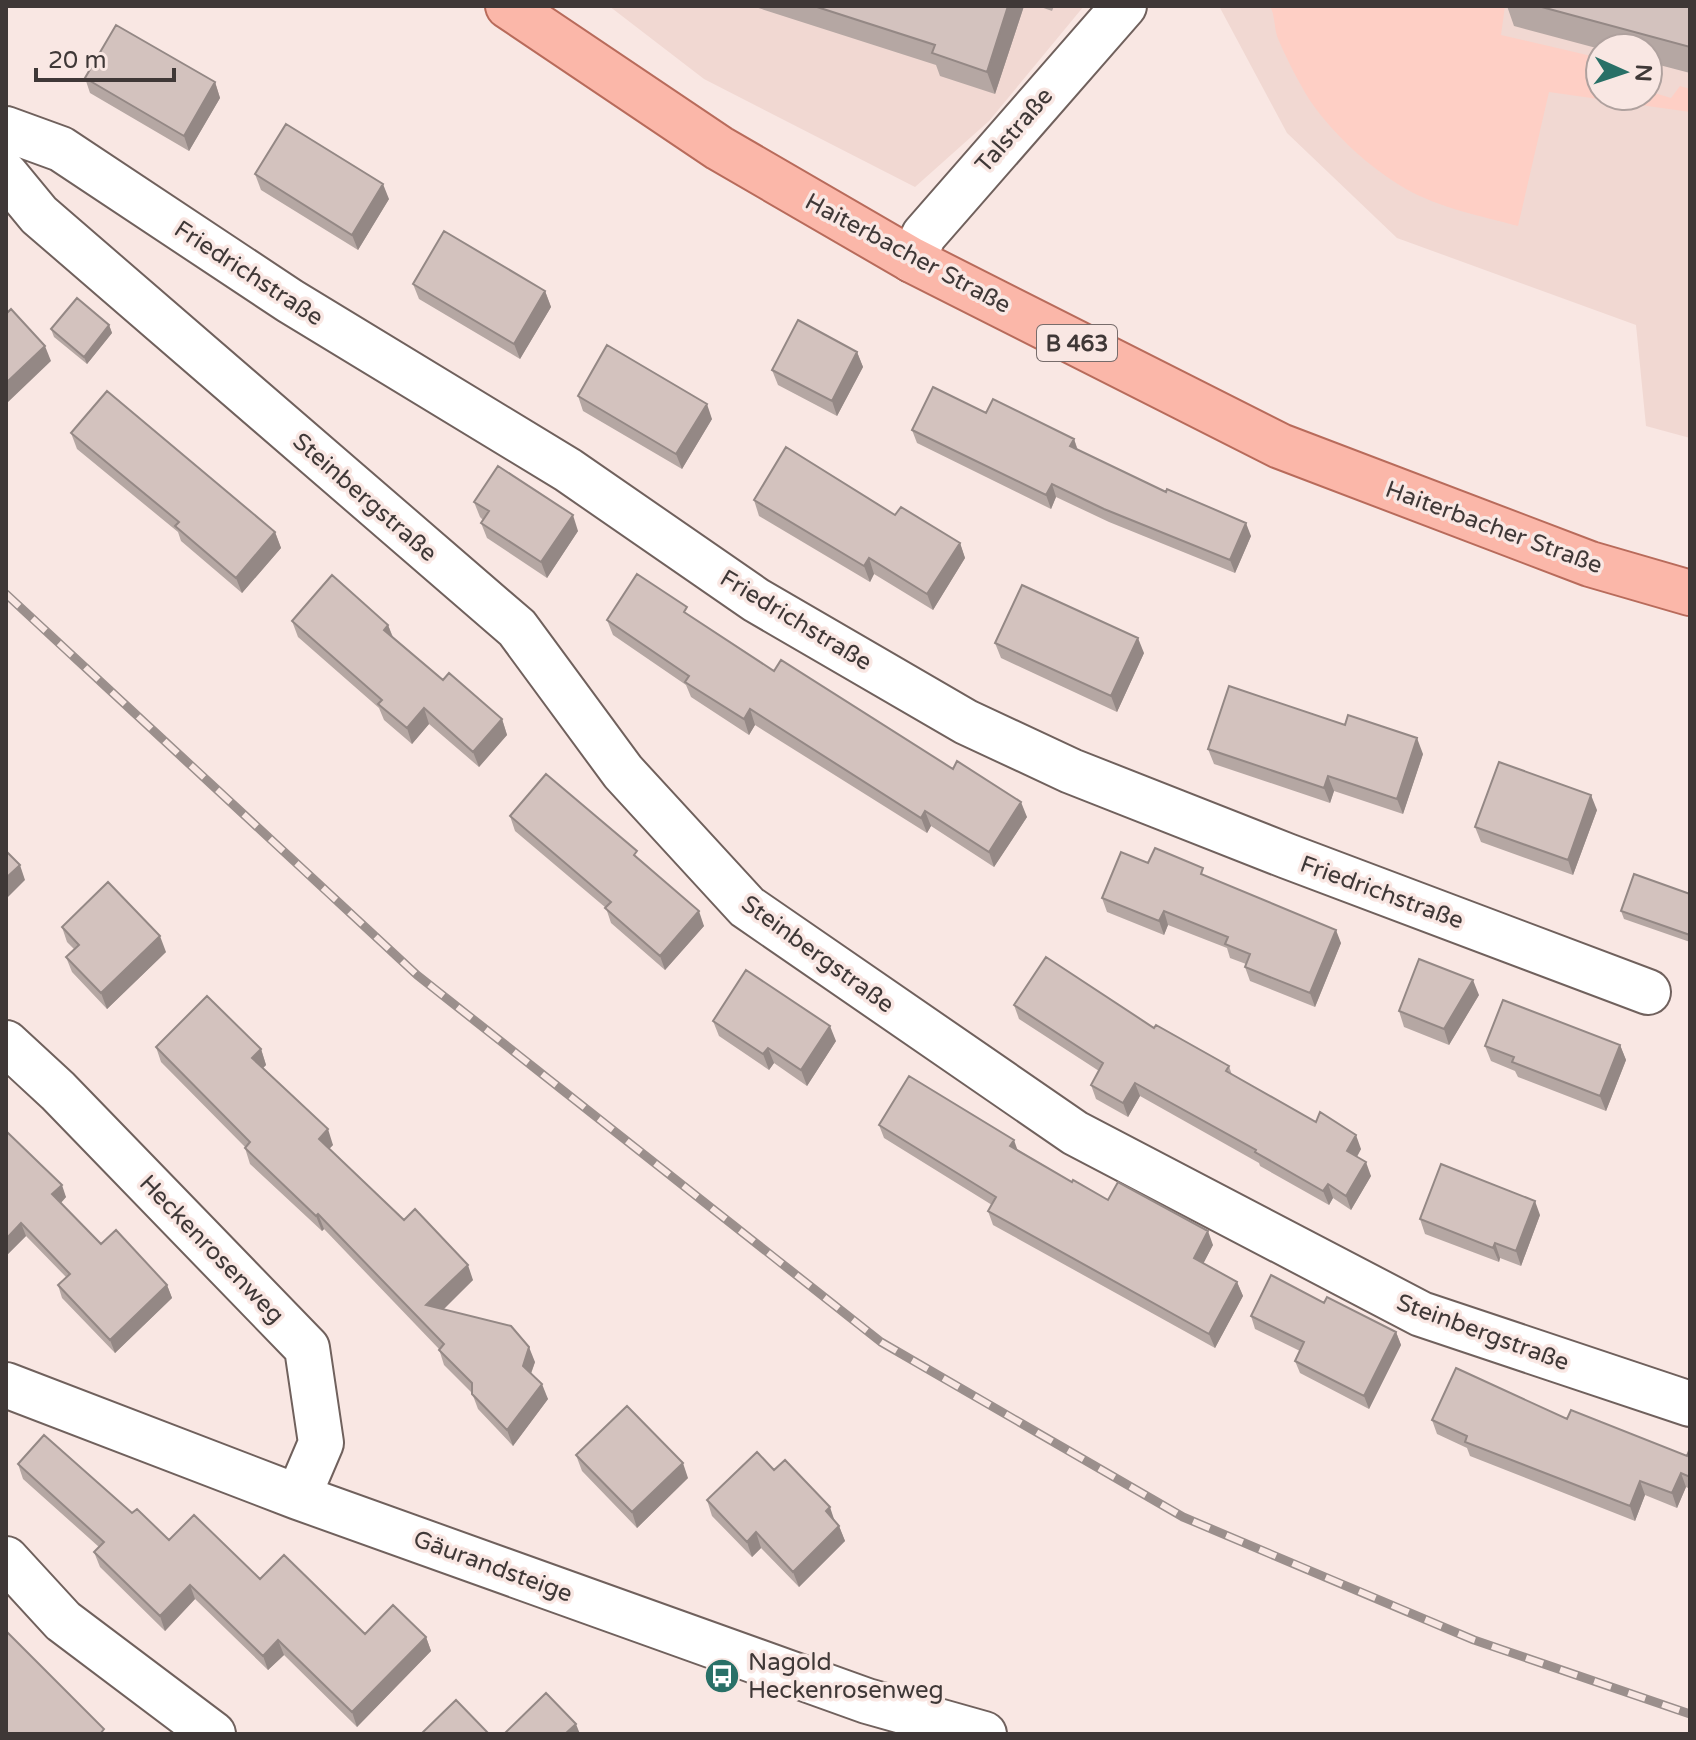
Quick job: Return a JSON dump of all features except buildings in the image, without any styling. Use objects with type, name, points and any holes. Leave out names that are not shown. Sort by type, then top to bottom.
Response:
[{"type":"main road","name":"Haiterbacher Straße","points":[[508,6],[719,148],[912,260],[1280,446],[1590,564],[1690,593]]},
{"type":"street","name":"Talstraße","points":[[912,260],[924,235],[1124,6]]},
{"type":"street","name":"Friedrichstraße","points":[[6,129],[61,149],[290,301],[568,470],[756,600],[966,722],[1071,771],[1648,992]]},
{"type":"street","name":"Steinbergstraße","points":[[6,175],[39,215],[517,628],[623,772],[747,907],[1075,1133],[1102,1148],[1421,1314],[1690,1404]]},
{"type":"street","name":"Heckenrosenweg","points":[[6,1043],[58,1091],[307,1348],[321,1443],[298,1497]]},
{"type":"street","name":"Gäurandsteige","points":[[6,1385],[857,1717],[984,1734]]},
{"type":"street","points":[[6,1559],[63,1621],[213,1734]]},
{"type":"shaded area","points":[[609,6],[1084,6],[989,121],[915,187],[704,79]]},
{"type":"shaded area","points":[[1219,6],[1690,6],[1690,438],[1646,426],[1636,325],[1397,238],[1287,133]]},
{"type":"shaded area","points":[[1270,6],[1505,6],[1501,35],[1584,54],[1584,97],[1549,92],[1518,226],[1419,196],[1380,172],[1354,150],[1331,127],[1307,95],[1277,36]]},
{"type":"shaded area","points":[[1680,86],[1690,89],[1690,112],[1664,108],[1664,96],[1671,98]]},
{"type":"railway","points":[[6,594],[417,975],[881,1342],[1183,1517],[1474,1640],[1690,1714]]},
{"type":"place","name":"Nagold Heckenrosenweg","points":[[722,1676]]}]
